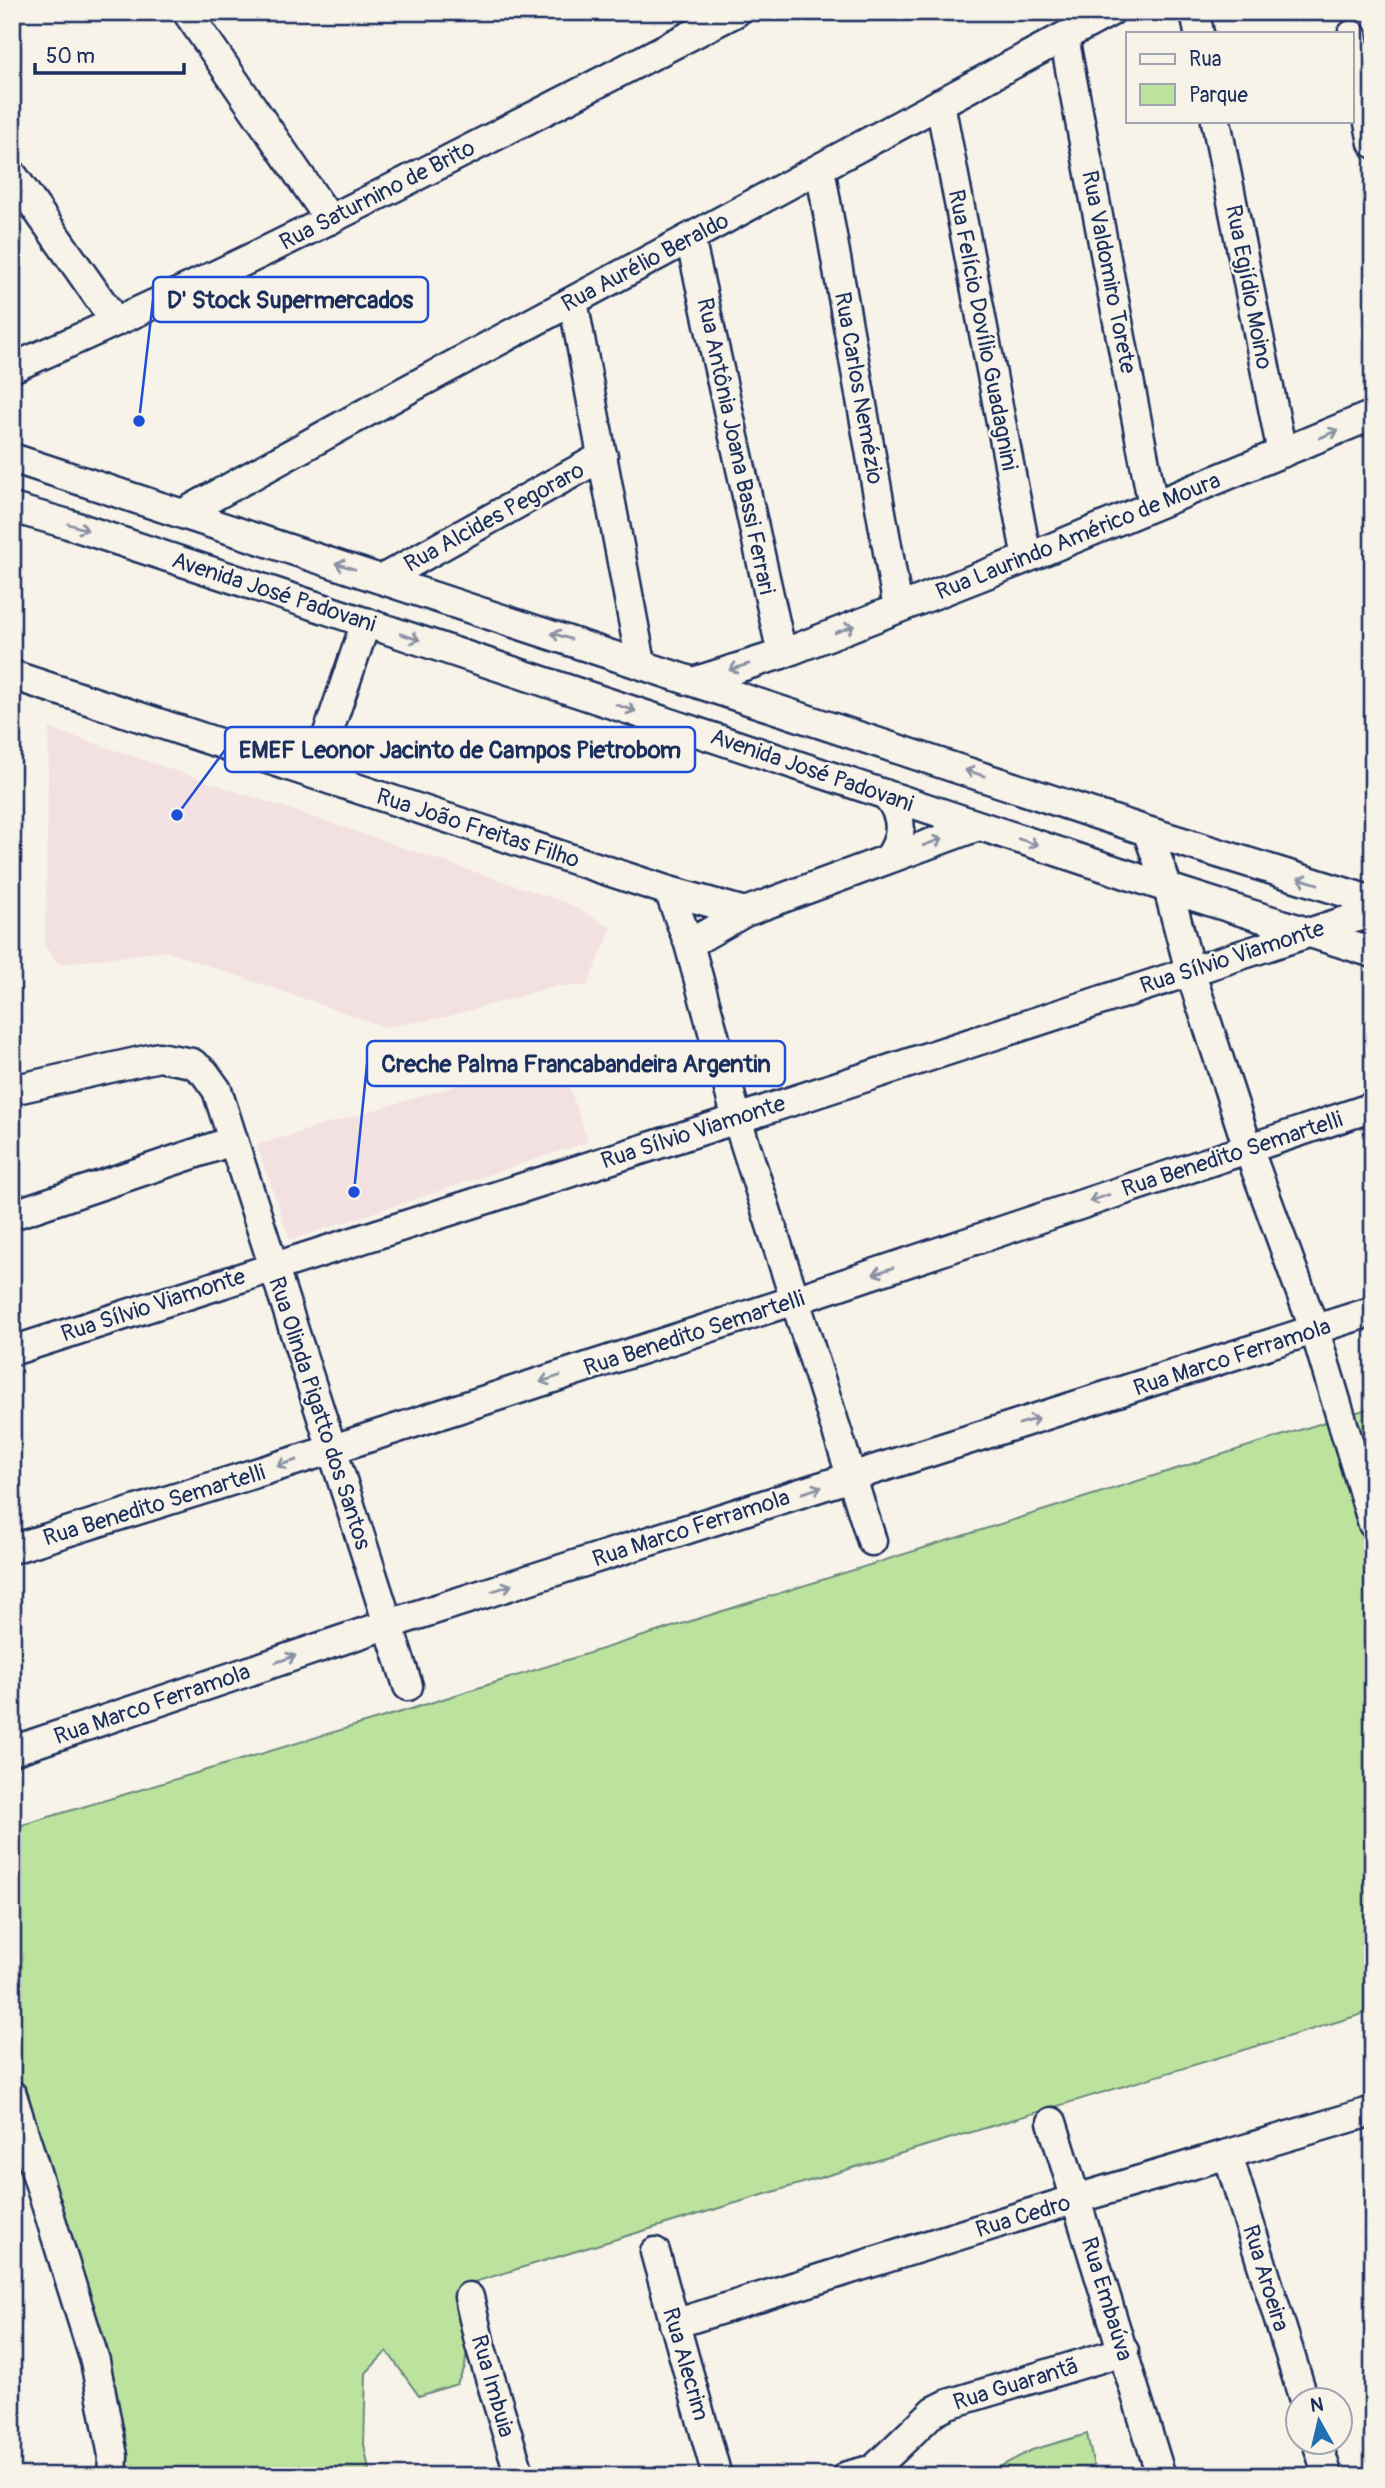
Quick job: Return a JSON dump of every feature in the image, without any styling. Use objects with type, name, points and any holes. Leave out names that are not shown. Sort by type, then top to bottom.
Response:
[{"type":"street","points":[[187,12],[330,220]]},
{"type":"street","name":"Rua Saturnino de Brito","points":[[12,368],[330,220],[736,12]]},
{"type":"street","name":"Rua Aurélio Beraldo","points":[[182,514],[1110,12]]},
{"type":"street","points":[[1195,12],[1199,32]]},
{"type":"street","points":[[1348,12],[1352,32]]},
{"type":"street","name":"Rua Valdomiro Torete","points":[[1064,37],[1153,506]]},
{"type":"street","points":[[1354,44],[1373,143]]},
{"type":"street","name":"Rua Felício Dovílio Guadagnini","points":[[940,103],[1027,558]]},
{"type":"street","name":"Rua Egjídio Moino","points":[[1216,122],[1282,453]]},
{"type":"street","name":"Rua Carlos Nemézio","points":[[820,168],[898,608]]},
{"type":"street","points":[[12,174],[116,321]]},
{"type":"street","name":"Rua Antônia Joana Bassi Ferrari","points":[[690,239],[782,653]]},
{"type":"street","points":[[573,301],[641,663]]},
{"type":"street","name":"Rua Laurindo Américo de Moura","points":[[695,681],[782,653],[1027,558],[1373,415]]},
{"type":"street","name":"Rua Alcides Pegoraro","points":[[384,578],[603,456]]},
{"type":"street","name":"Avenida José Padovani","points":[[12,458],[384,578],[1147,831],[1373,901]]},
{"type":"street","name":"Avenida José Padovani","points":[[12,508],[68,524],[978,826],[1373,953]]},
{"type":"street","points":[[314,774],[366,622]]},
{"type":"street","points":[[775,707],[769,678],[782,653]]},
{"type":"street","name":"Rua João Freitas Filho","points":[[12,675],[669,891],[745,912]]},
{"type":"street","points":[[885,794],[897,810],[901,829],[895,850],[888,859]]},
{"type":"street","points":[[689,944],[745,912],[978,826]]},
{"type":"street","points":[[1147,831],[1168,888],[1189,971],[1248,1148],[1315,1331],[1373,1524]]},
{"type":"street","points":[[669,891],[689,944],[737,1119],[872,1541]]},
{"type":"street","name":"Rua Sílvio Viamonte","points":[[12,1351],[1373,912]]},
{"type":"street","name":"Rua Olinda Pigatto dos Santos","points":[[12,1090],[159,1057],[192,1063],[204,1072],[217,1090],[408,1686]]},
{"type":"street","name":"Rua Benedito Semartelli","points":[[12,1549],[795,1300],[1373,1107]]},
{"type":"street","points":[[12,1215],[232,1141]]},
{"type":"street","name":"Rua Marco Ferramola","points":[[12,1751],[389,1624],[1373,1311]]},
{"type":"street","points":[[12,2095],[95,2361],[113,2456],[112,2476]]},
{"type":"street","name":"Rua Cedro","points":[[674,2324],[1076,2199],[1373,2111]]},
{"type":"street","name":"Rua Embaúva","points":[[1052,2122],[1161,2476]]},
{"type":"street","name":"Rua Aroeira","points":[[1228,2155],[1300,2386]]},
{"type":"street","name":"Rua Alecrim","points":[[655,2252],[717,2476]]},
{"type":"street","name":"Rua Imbuia","points":[[469,2297],[480,2346],[520,2476]]},
{"type":"street","name":"Rua Guarantã","points":[[847,2476],[874,2469],[934,2411],[948,2404],[1124,2351]]},
{"type":"street","points":[[1322,2456],[1328,2476]]},
{"type":"shaded area","points":[[49,728],[567,903],[612,928],[587,986],[556,986],[446,1017],[385,1027],[166,951],[59,964],[45,947]]},
{"type":"shaded area","points":[[559,1055],[588,1142],[290,1240],[257,1145]]},
{"type":"green space","points":[[1373,1407],[1373,2011],[474,2282],[465,2367],[457,2384],[419,2396],[387,2351],[366,2373],[364,2444],[370,2476],[117,2476],[12,2085],[12,1828],[411,1709]]},
{"type":"green space","points":[[1087,2434],[1096,2476],[982,2476],[1032,2450]]},
{"type":"place","name":"D' Stock Supermercados","points":[[139,421]]},
{"type":"place","name":"EMEF Leonor Jacinto de Campos Pietrobom","points":[[177,815]]},
{"type":"place","name":"Creche Palma Francabandeira Argentin","points":[[354,1192]]}]
